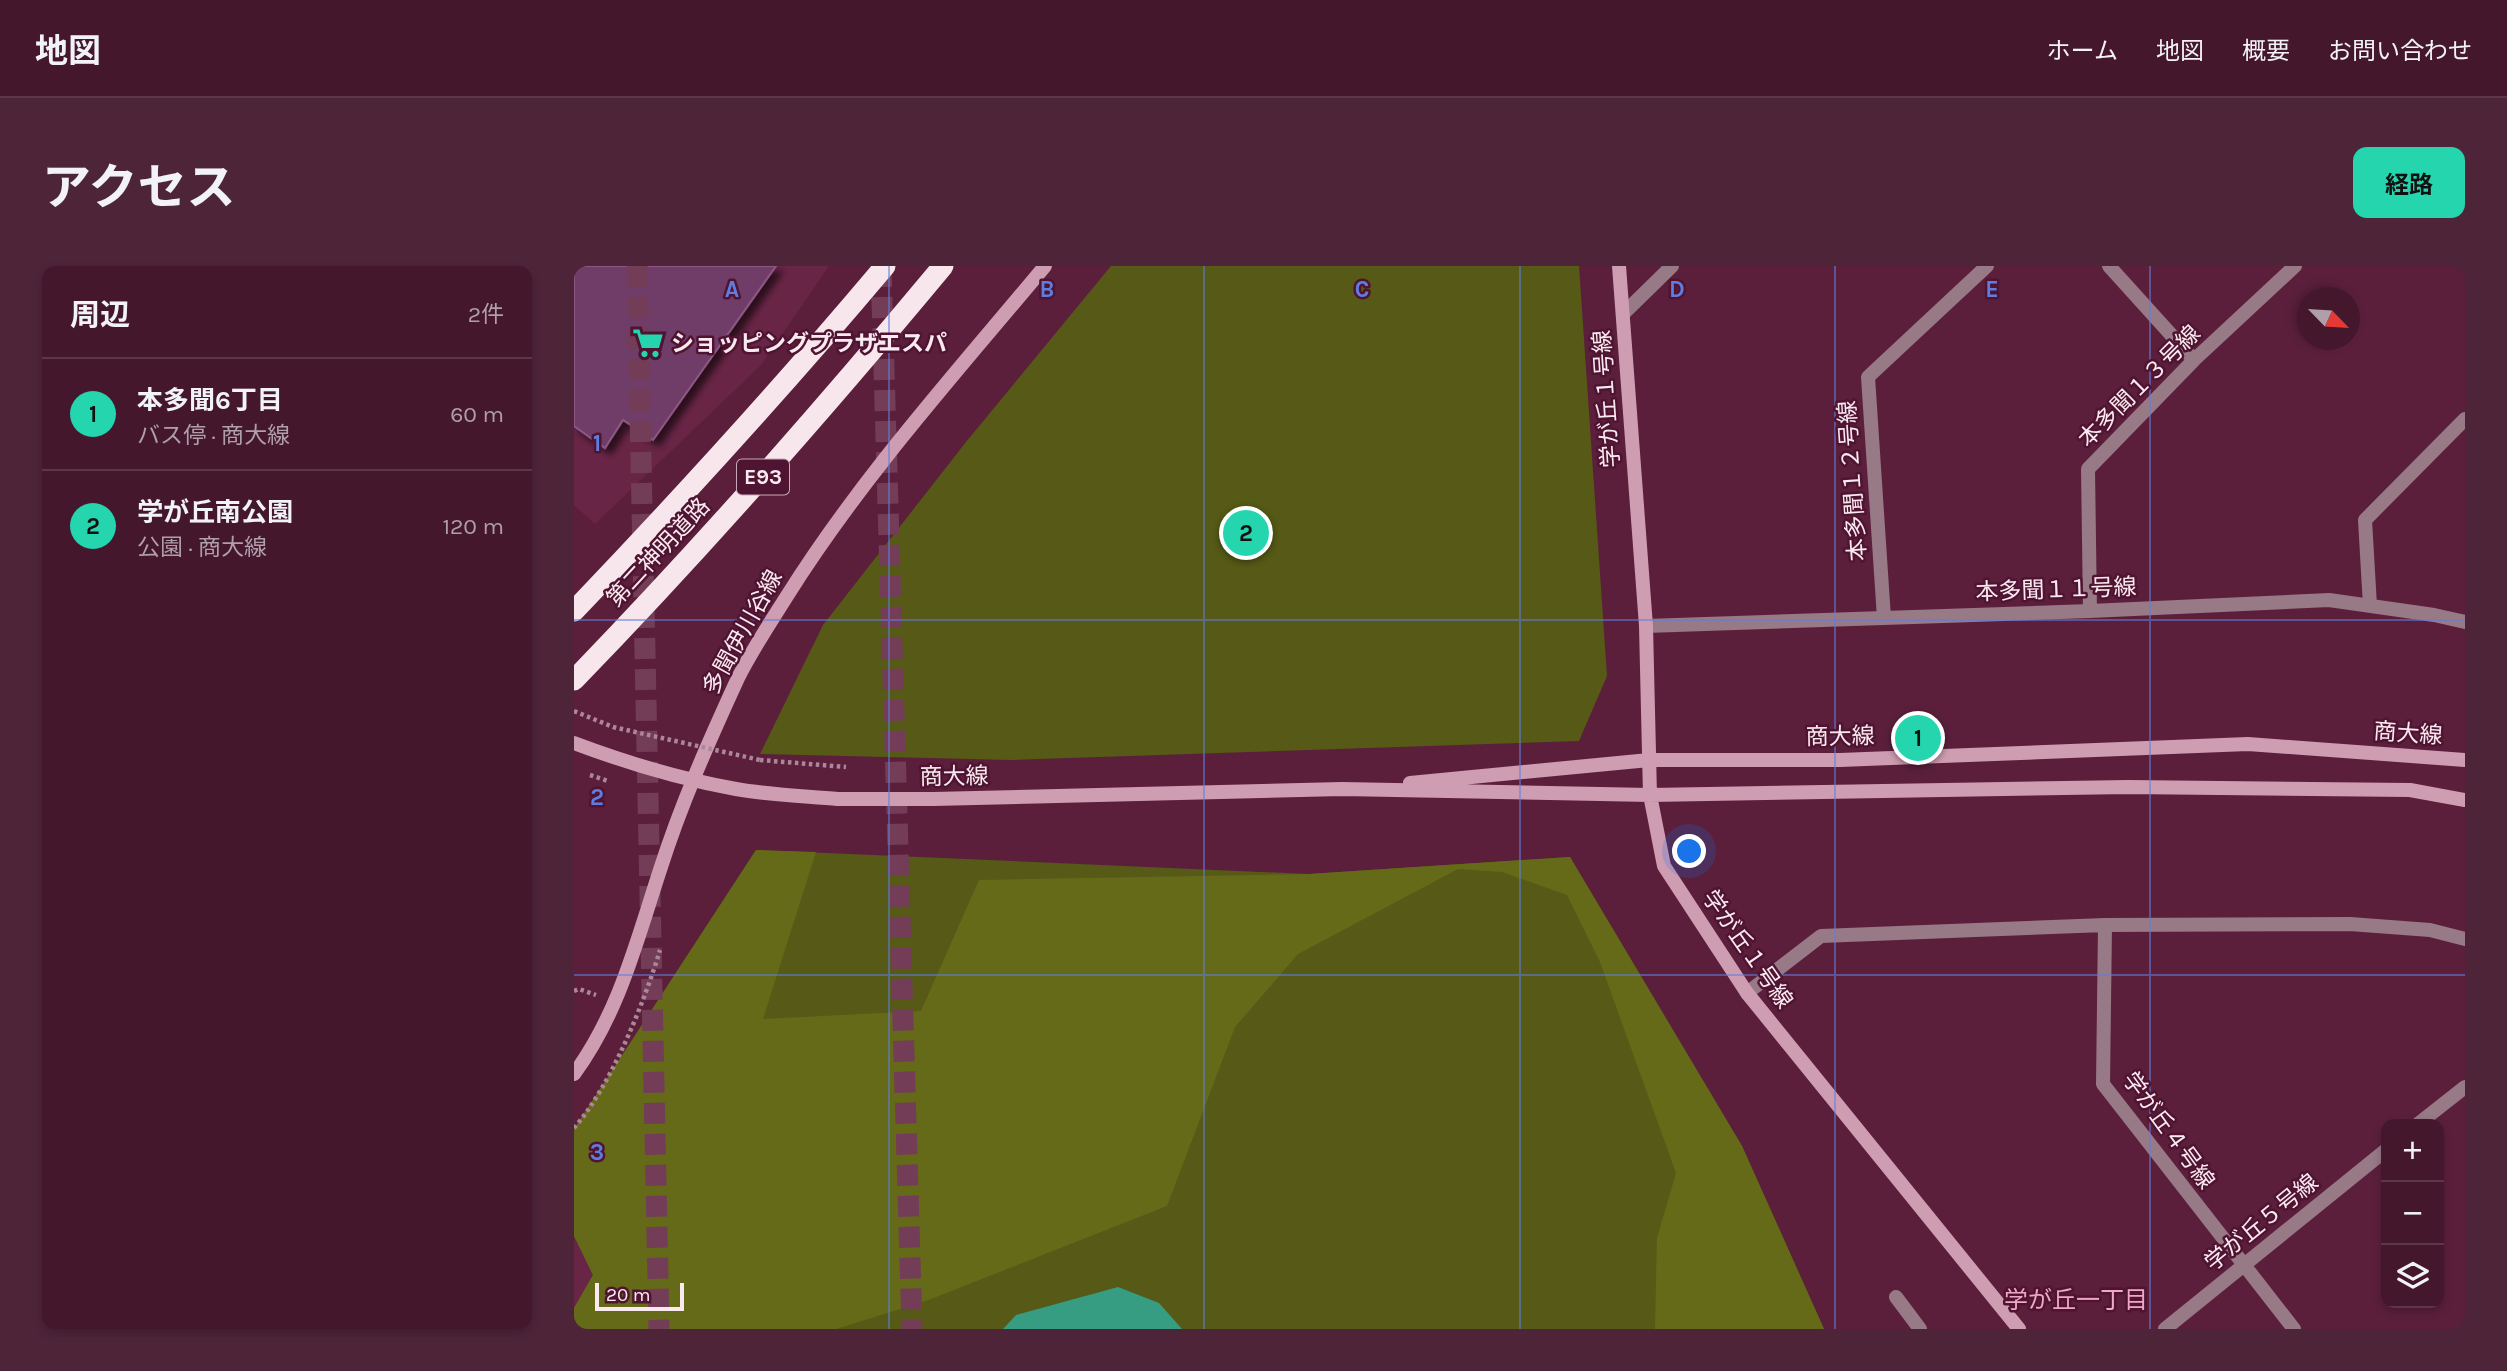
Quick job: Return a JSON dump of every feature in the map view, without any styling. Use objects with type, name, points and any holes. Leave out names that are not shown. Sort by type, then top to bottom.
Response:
[{"type":"highway","name":"第二神明道路","points":[[574,611],[802,365],[886,266]]},
{"type":"highway","name":"第二神明道路","points":[[574,680],[710,536],[838,393],[943,266]]},
{"type":"highway","points":[[574,594],[673,507]]},
{"type":"street","name":"多聞伊川谷線","points":[[574,1074],[600,1034],[620,993],[684,800],[740,675],[819,544],[873,473],[1045,266]]},
{"type":"street","name":"学が丘１号線","points":[[1619,266],[1646,626],[1650,795],[1664,866],[1747,993],[2019,1329]]},
{"type":"street","points":[[1623,314],[1672,266]]},
{"type":"street","name":"本多聞１２号線","points":[[1884,618],[1868,377],[1987,266]]},
{"type":"street","points":[[2109,266],[2194,360]]},
{"type":"street","name":"本多聞１３号線","points":[[2090,611],[2088,469],[2194,360],[2295,266]]},
{"type":"street","points":[[2370,606],[2365,520],[2465,419]]},
{"type":"street","name":"本多聞１１号線","points":[[1646,626],[2329,600],[2465,622]]},
{"type":"street","name":"商大線","points":[[574,743],[629,763],[686,779],[738,790],[838,799],[1342,789],[1650,795],[2128,787],[2410,790],[2465,800]]},
{"type":"street","name":"商大線","points":[[1342,789],[1649,760],[1840,760],[2248,744],[2465,760]]},
{"type":"street","points":[[1747,993],[1821,936],[2105,925],[2350,924],[2430,930],[2465,939]]},
{"type":"street","name":"学が丘４号線","points":[[2105,925],[2104,1084],[2294,1329]]},
{"type":"street","points":[[2424,1119],[2465,1087]]},
{"type":"street","name":"学が丘５号線","points":[[2165,1329],[2381,1154]]},
{"type":"street","points":[[1896,1297],[1920,1329]]},
{"type":"path","points":[[574,710],[613,727],[760,760],[846,767]]},
{"type":"path","points":[[719,756],[723,744]]},
{"type":"path","points":[[574,1128],[609,1075],[639,1010],[662,943]]},
{"type":"shaded area","name":"ショッピングプラザエスパ","points":[[574,266],[829,266],[761,365],[595,524],[574,505]]},
{"type":"shaded area","points":[[1111,266],[1579,266],[1607,676],[1579,741],[1012,760],[760,754],[823,625],[966,442]]},
{"type":"shaded area","points":[[756,850],[1309,874],[1570,857],[1742,1146],[1824,1329],[574,1329],[574,1308],[593,1275],[574,1236],[574,1129]]},
{"type":"shaded area","points":[[756,850],[816,852],[763,1019],[921,1011],[979,880],[1309,874],[1570,857],[1742,1146],[1824,1329],[1655,1329],[1657,1238],[1676,1173],[1600,962],[1567,895],[1502,872],[1458,869],[1298,954],[1235,1027],[1167,1206],[926,1301],[836,1329],[574,1329],[574,1308],[593,1275],[574,1236],[574,1129]]},
{"type":"shaded area","points":[[574,1207],[593,1275],[574,1308]]},
{"type":"shaded area","points":[[1118,1287],[1159,1303],[1182,1329],[1003,1329],[1016,1315]]},
{"type":"building","name":"ショッピングプラザエスパ","points":[[574,266],[776,266],[653,440],[623,420],[605,448],[574,426]]},
{"type":"tunnel","points":[[637,266],[659,1329]]},
{"type":"tunnel","points":[[881,266],[912,1329]]},
{"type":"place","name":"ショッピングプラザエスパ","points":[[648,343]]},
{"type":"place","name":"学が丘南公園","points":[[1246,533]]},
{"type":"place","name":"本多聞6丁目","points":[[1918,738]]},
{"type":"district","name":"学が丘一丁目","points":[[2076,1300]]}]
